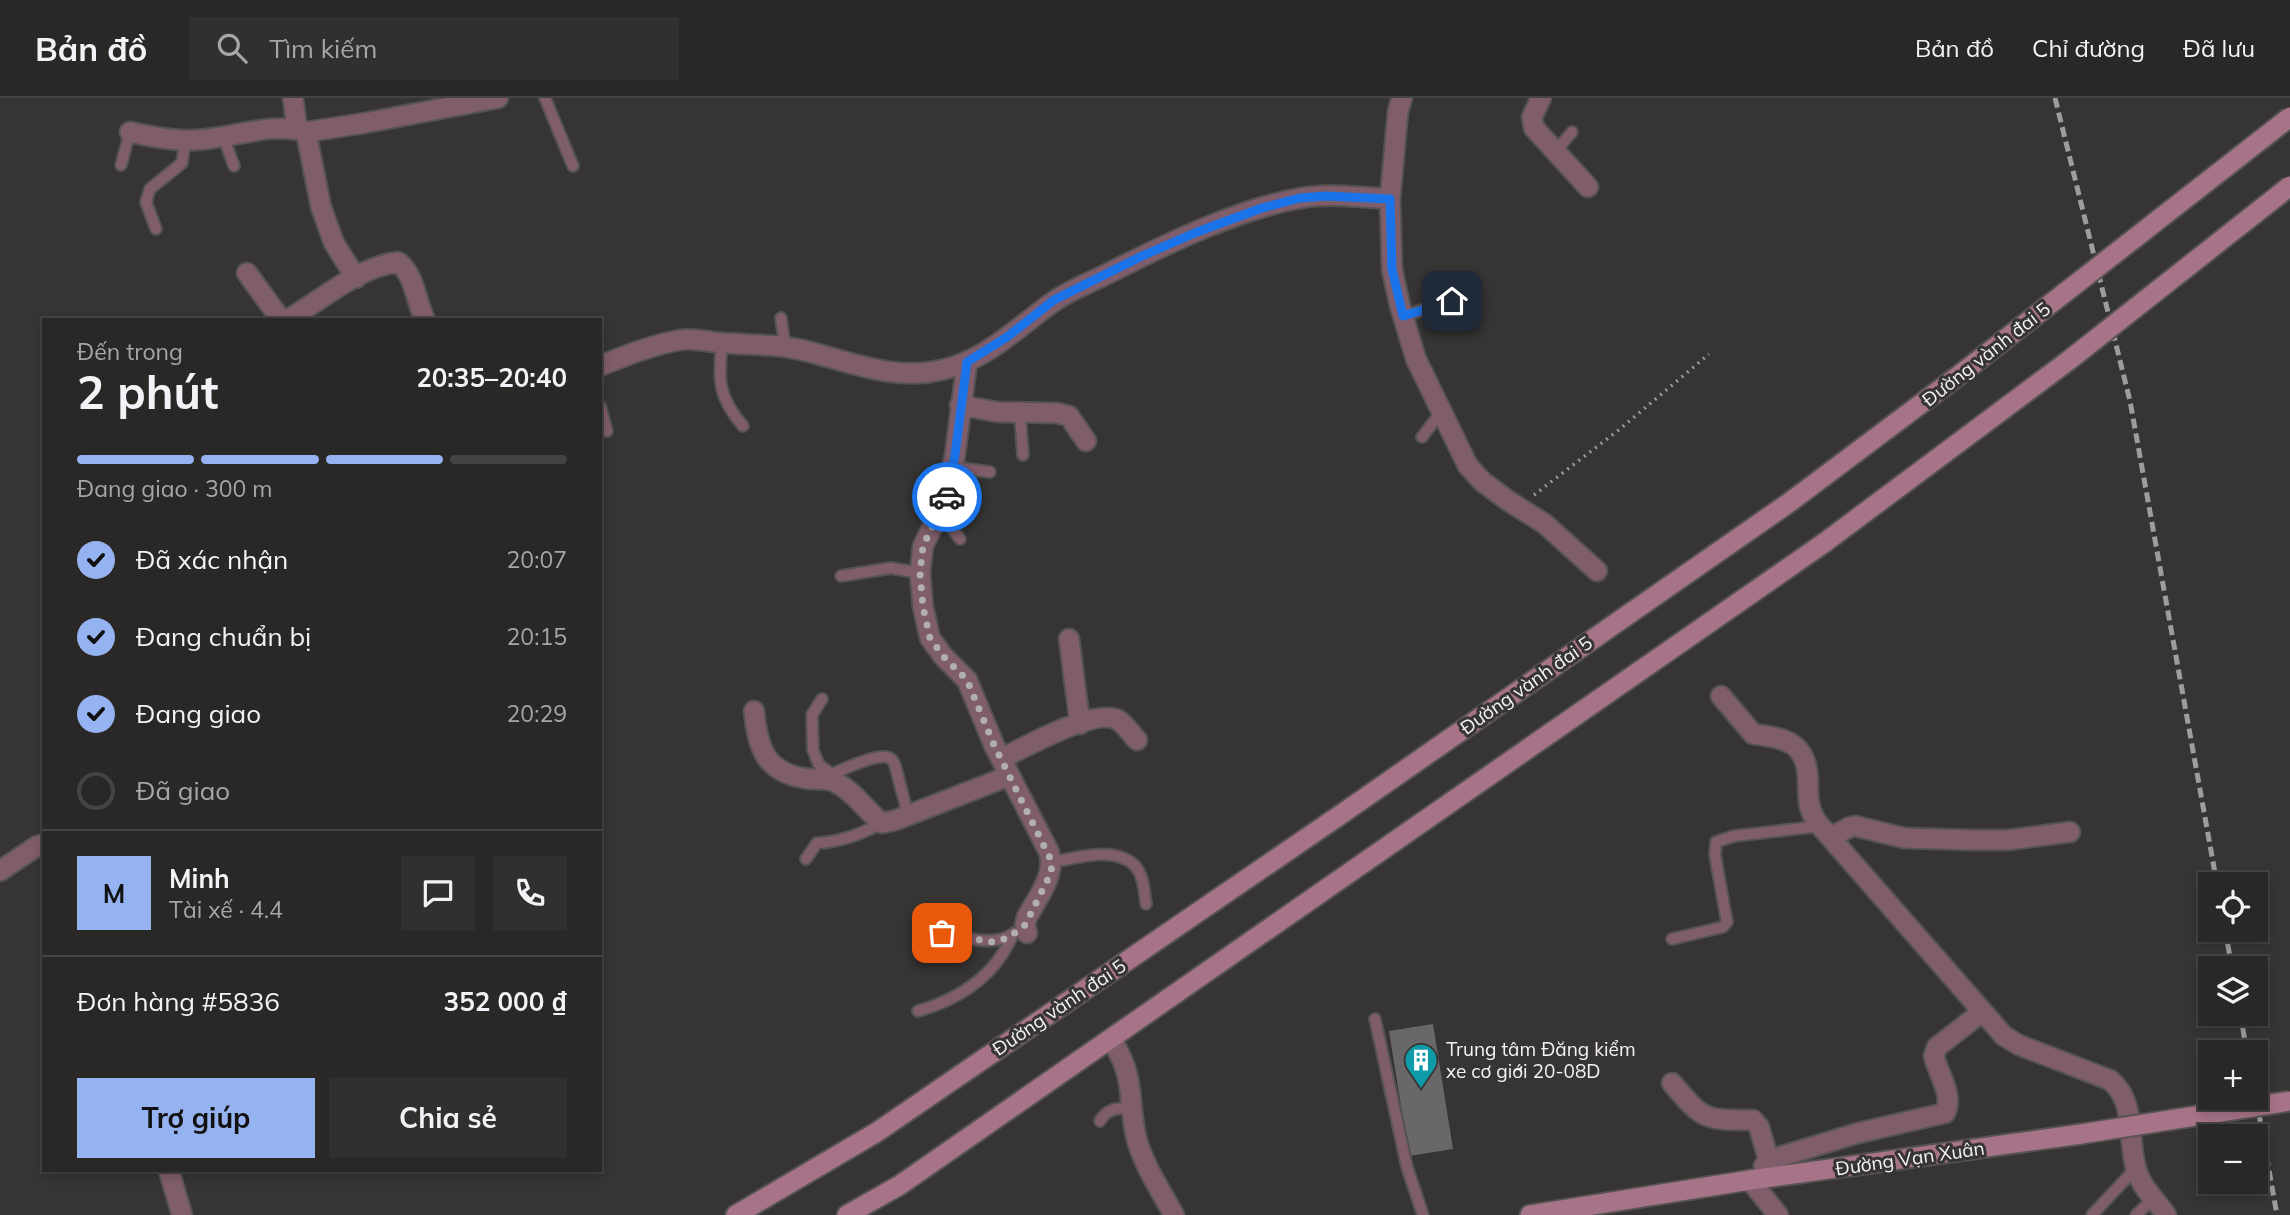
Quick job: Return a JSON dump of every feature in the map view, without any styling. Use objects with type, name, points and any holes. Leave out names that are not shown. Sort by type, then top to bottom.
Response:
[{"type":"main road","name":"Đường vành đai 5","points":[[736,1215],[877,1132],[1332,821],[1790,502],[1969,368],[2290,117]]},
{"type":"main road","points":[[847,1215],[901,1185],[1824,543],[2068,361],[2290,186]]},
{"type":"main road","name":"Đường Vạn Xuân","points":[[1530,1215],[1761,1171],[2081,1134],[2290,1101]]},
{"type":"street","points":[[293,98],[321,207],[334,243],[356,278]]},
{"type":"street","points":[[130,132],[185,140],[301,130],[365,123],[498,98]]},
{"type":"street","points":[[1402,98],[1398,111],[1390,199],[1392,269],[1416,359],[1468,466],[1483,482],[1545,524],[1597,571]]},
{"type":"street","points":[[1541,98],[1532,117],[1534,128],[1588,187]]},
{"type":"street","points":[[602,365],[684,339],[785,347],[878,371],[912,373],[940,370],[967,362],[1007,337],[1054,300],[1197,232],[1262,208],[1300,198],[1326,196],[1390,199]]},
{"type":"street","points":[[290,318],[319,298],[372,269],[398,262],[405,267],[424,318]]},
{"type":"street","points":[[247,273],[279,317],[284,318]]},
{"type":"street","points":[[967,362],[946,499],[923,546],[920,573],[923,607],[930,638],[943,656],[967,680],[1005,767],[1052,862],[1051,873],[1022,930]]},
{"type":"street","points":[[960,405],[1020,414],[1069,416],[1086,441]]},
{"type":"street","points":[[1069,639],[1080,723]]},
{"type":"street","points":[[1721,696],[1753,734],[1777,737],[1798,748],[1808,771],[1811,812],[2004,1035],[2019,1045],[2110,1080],[2119,1087],[2125,1099],[2140,1180],[2166,1215]]},
{"type":"street","points":[[754,711],[757,740],[766,758],[775,767],[793,776],[827,776],[857,797],[883,823],[908,815],[1005,767],[1061,729],[1111,717],[1120,721],[1136,740]]},
{"type":"street","points":[[1826,832],[1855,826],[1904,838],[2008,841],[2070,832]]},
{"type":"street","points":[[0,871],[42,845]]},
{"type":"street","points":[[1761,1171],[1858,1133],[1945,1113],[1949,1106],[1947,1091],[1934,1056],[1937,1047],[1982,1012]]},
{"type":"street","points":[[1115,1046],[1125,1063],[1130,1081],[1136,1137],[1149,1169],[1174,1215]]},
{"type":"street","points":[[1672,1083],[1695,1111],[1705,1117],[1753,1120],[1759,1127],[1761,1171],[1778,1215]]},
{"type":"street","points":[[169,1172],[181,1215]]},
{"type":"lane","points":[[545,98],[573,166]]},
{"type":"lane","points":[[121,165],[130,132]]},
{"type":"lane","points":[[1555,152],[1572,132]]},
{"type":"lane","points":[[223,136],[234,166]]},
{"type":"lane","points":[[156,229],[146,202],[150,189],[182,163],[185,140]]},
{"type":"lane","points":[[1403,316],[1452,301]]},
{"type":"lane","points":[[781,318],[785,347]]},
{"type":"lane","points":[[722,343],[721,390],[729,410],[743,426]]},
{"type":"lane","points":[[1422,437],[1442,411]]},
{"type":"lane","points":[[602,413],[607,431]]},
{"type":"lane","points":[[1020,414],[1023,455]]},
{"type":"lane","points":[[953,467],[990,472]]},
{"type":"lane","points":[[940,513],[960,540]]},
{"type":"lane","points":[[841,576],[891,568],[920,573]]},
{"type":"lane","points":[[822,699],[812,715],[813,750],[827,776],[857,763],[887,757],[892,759],[908,815]]},
{"type":"lane","points":[[806,859],[817,844],[827,844],[860,834],[883,823]]},
{"type":"lane","points":[[1672,939],[1723,927],[1727,922],[1715,855],[1716,842],[1734,836],[1826,832]]},
{"type":"lane","points":[[1052,862],[1085,856],[1108,855],[1124,858],[1137,868],[1143,881],[1146,904]]},
{"type":"lane","points":[[942,933],[991,942],[1008,938],[1022,930]]},
{"type":"lane","points":[[918,1011],[950,1000],[992,970],[1022,930]]},
{"type":"lane","points":[[1376,1019],[1407,1167],[1423,1215]]},
{"type":"lane","points":[[1100,1121],[1110,1110],[1133,1107]]},
{"type":"lane","points":[[2092,1215],[2136,1168]]},
{"type":"lane","points":[[2136,1215],[2154,1198]]},
{"type":"path","points":[[1518,508],[1620,429],[1709,354]]},
{"type":"building","name":"Trung tâm Đăng kiểm xe cơ giới 20-08D","points":[[1433,1024],[1453,1149],[1409,1156],[1389,1031]]},
{"type":"railway","points":[[2055,98],[2130,401],[2215,872]]},
{"type":"railway","points":[[2227,942],[2230,956]]},
{"type":"railway","points":[[2242,1026],[2245,1040]]},
{"type":"railway","points":[[2258,1110],[2277,1215]]},
{"type":"way so far","points":[[942,933],[991,942],[1008,938],[1025,925],[1051,873],[1052,862],[994,745],[967,680],[943,656],[930,638],[923,607],[920,573],[923,546],[947,497]]},
{"type":"place","name":"Trung tâm Đăng kiểm xe cơ giới 20-08D","points":[[1421,1090]]},
{"type":"route","points":[[947,497],[967,362],[1007,337],[1054,300],[1197,232],[1262,208],[1300,198],[1326,196],[1390,199],[1392,269],[1403,316],[1452,301]]}]
